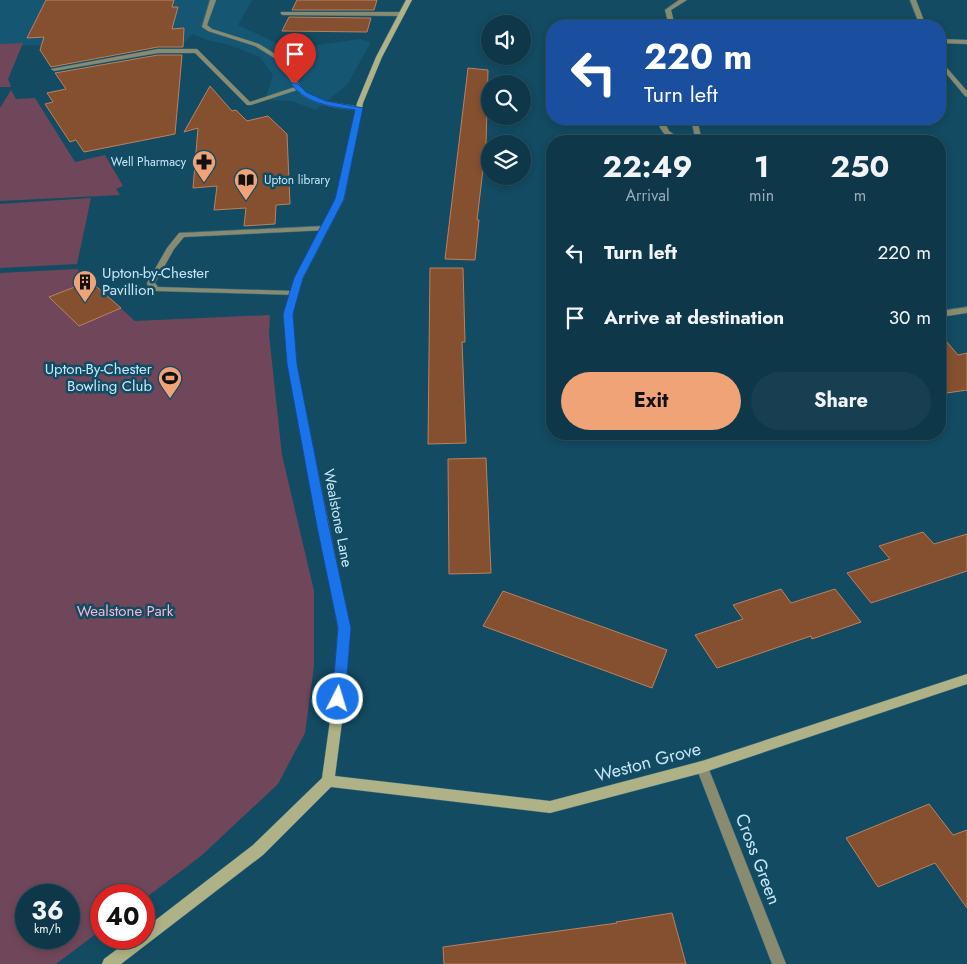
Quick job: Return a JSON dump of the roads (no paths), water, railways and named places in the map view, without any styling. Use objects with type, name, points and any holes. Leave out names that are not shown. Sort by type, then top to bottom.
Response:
[{"type":"street","points":[[213,0],[204,26],[210,30],[257,46],[278,58],[303,94],[324,103],[359,108]]},
{"type":"street","name":"Wealstone Lane","points":[[328,781],[344,628],[292,364],[288,314],[299,278],[340,199],[359,108],[379,58],[409,0]]},
{"type":"street","points":[[670,20],[668,10],[684,0]]},
{"type":"street","points":[[913,0],[921,20]]},
{"type":"street","points":[[283,13],[402,14]]},
{"type":"street","points":[[946,41],[967,42]]},
{"type":"street","points":[[54,69],[158,52],[197,51],[249,104],[298,88]]},
{"type":"street","points":[[946,69],[967,94]]},
{"type":"street","points":[[661,125],[669,135]]},
{"type":"street","points":[[294,293],[156,289],[152,287],[151,283],[171,248],[182,235],[326,228]]},
{"type":"street","points":[[946,313],[967,310]]},
{"type":"street","name":"Weston Grove","points":[[328,781],[550,807],[702,767],[967,679]]},
{"type":"street","name":"Cross Green","points":[[702,767],[779,964]]},
{"type":"street","points":[[109,964],[258,850],[328,781]]},
{"type":"place","name":"Well Pharmacy","points":[[204,183]]},
{"type":"place","name":"Upton library","points":[[246,201]]},
{"type":"place","name":"Upton-by-Chester Pavillion","points":[[85,303]]},
{"type":"place","name":"Upton-By-Chester Bowling Club","points":[[170,399]]},
{"type":"park label","name":"Wealstone Park","points":[[125,611]]}]
